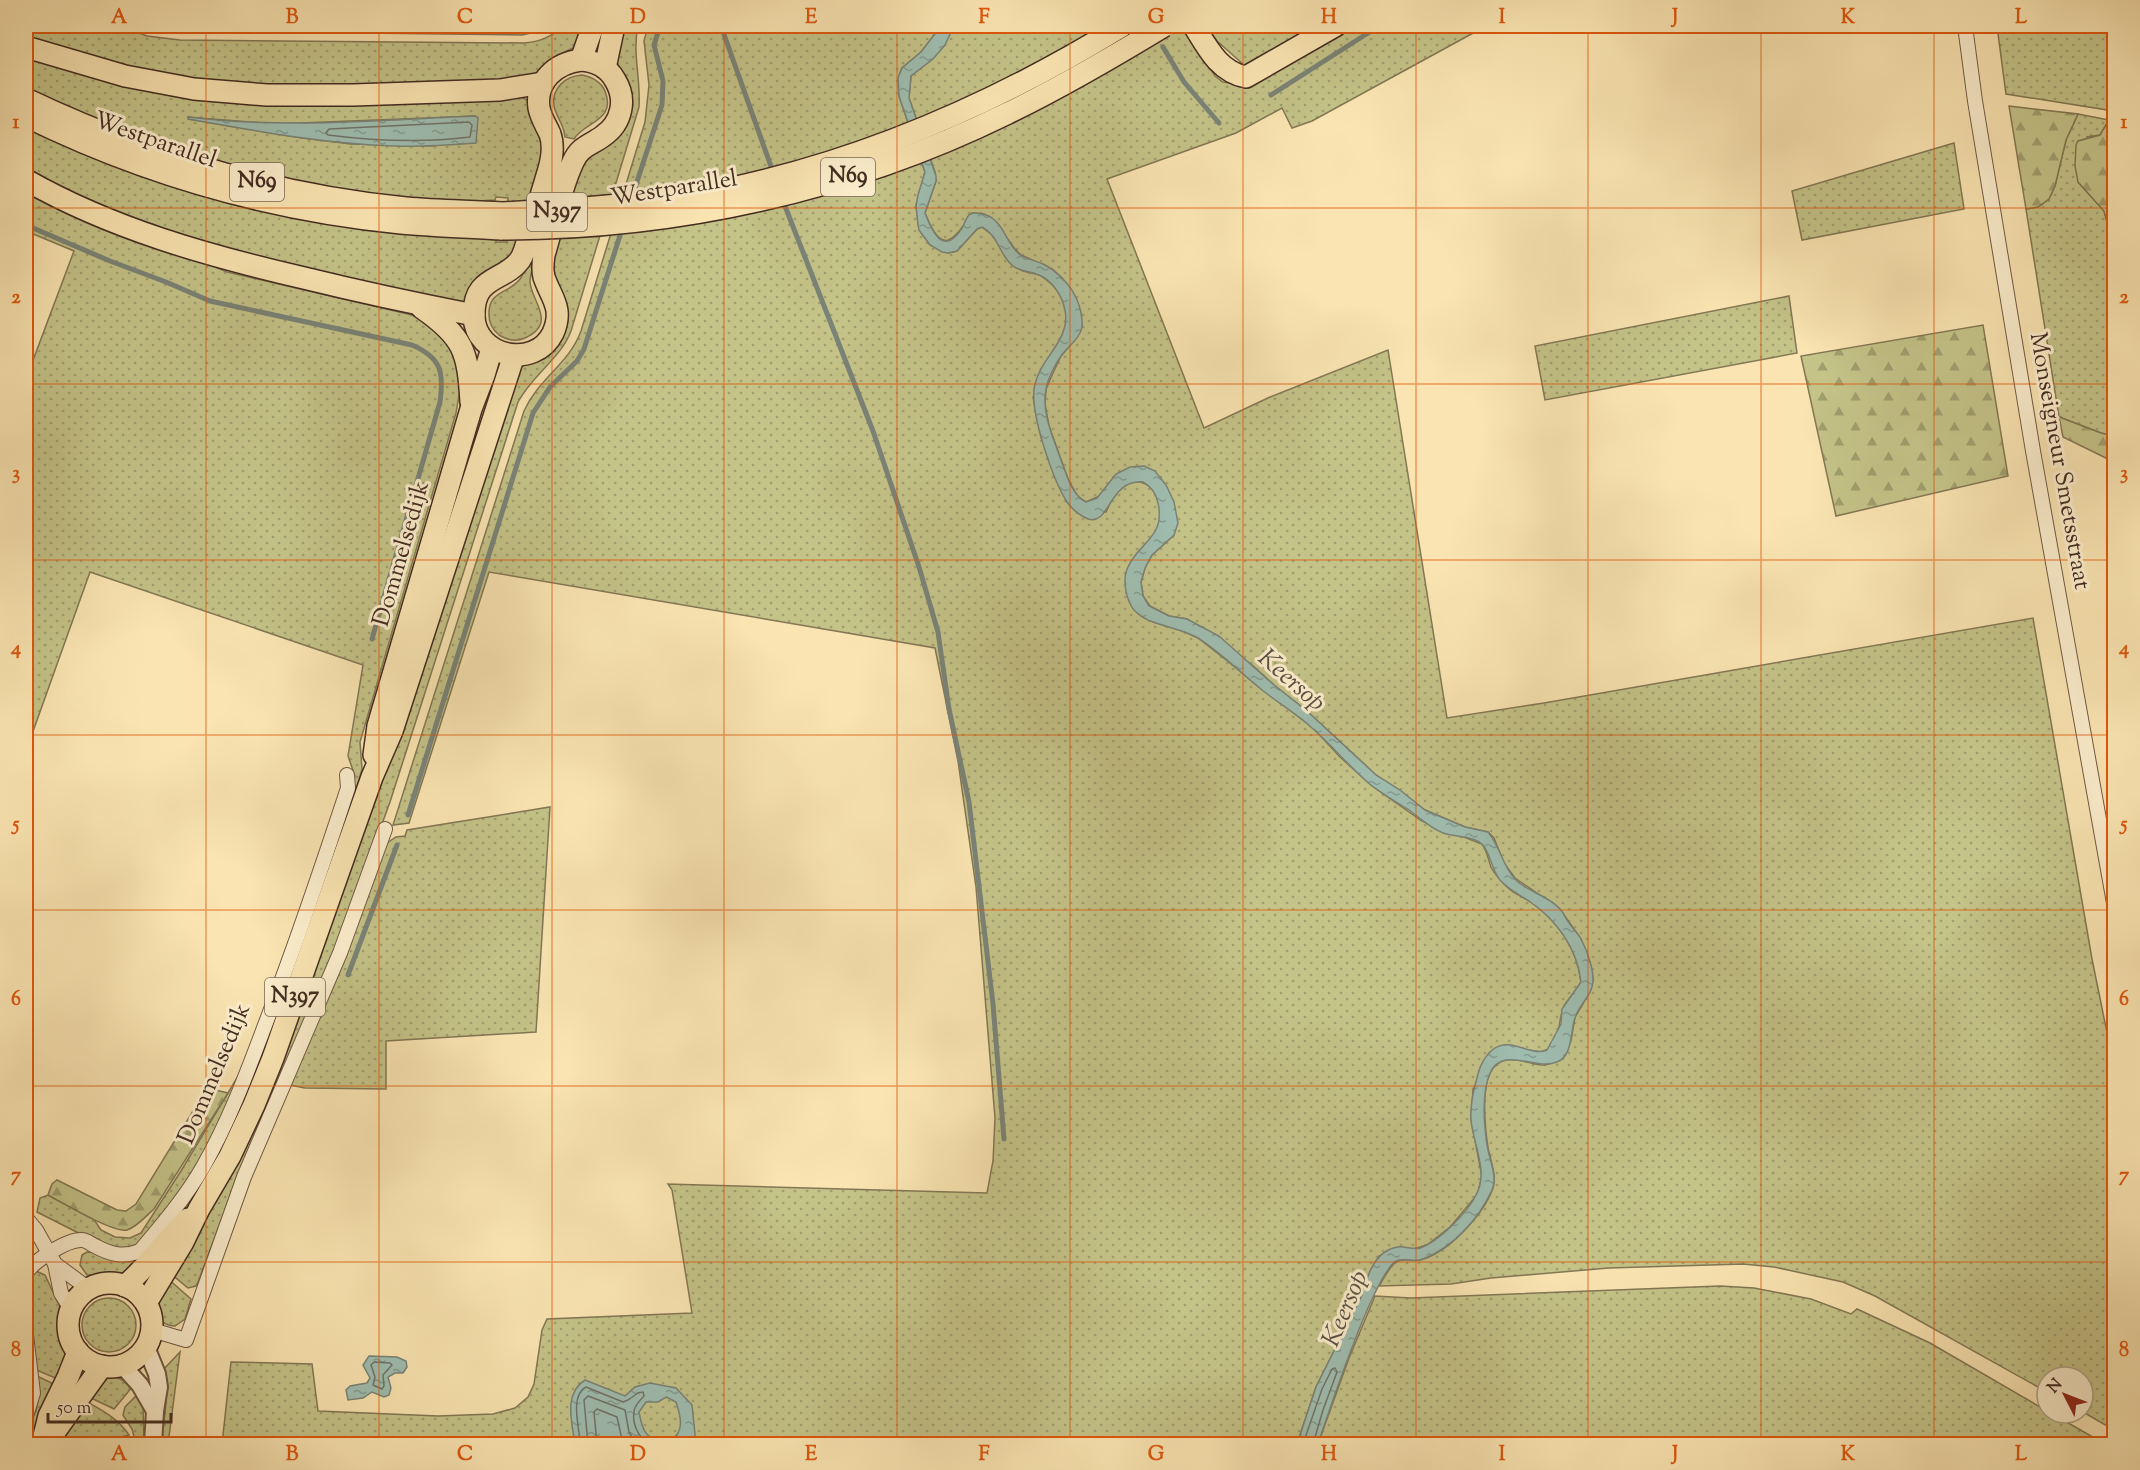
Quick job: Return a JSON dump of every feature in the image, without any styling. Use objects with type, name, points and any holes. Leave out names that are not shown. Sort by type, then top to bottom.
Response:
[{"type":"main road","points":[[581,60],[593,26]]},
{"type":"main road","points":[[26,47],[125,76],[194,88],[267,94],[353,95],[500,90],[543,83],[552,71],[562,64],[581,60],[596,63],[605,68],[614,26]]},
{"type":"main road","name":"Westparallel","points":[[26,116],[118,158],[234,194],[318,212],[391,222],[502,221],[727,189],[824,164],[891,141],[966,111],[1028,80],[1122,26]]},
{"type":"main road","name":"Westparallel","points":[[26,99],[124,143],[261,183],[406,208],[502,221],[578,227],[660,219],[732,207],[818,187],[898,160],[1005,115],[1078,77],[1164,26]]},
{"type":"main road","points":[[1194,26],[1216,59],[1230,72],[1246,77],[1335,26]]},
{"type":"main road","name":"N397","points":[[514,355],[538,349],[549,338],[555,327],[558,312],[553,294],[544,276],[544,255],[572,163],[584,146],[602,137],[616,125],[619,119],[622,104],[620,88],[605,68]]},
{"type":"main road","name":"N397","points":[[474,315],[475,302],[488,281],[516,265],[523,253],[547,176],[552,147],[550,134],[539,109],[539,97],[543,83]]},
{"type":"main road","points":[[26,180],[96,214],[227,260],[417,305],[474,315],[480,335],[492,348],[514,355]]},
{"type":"main road","points":[[417,305],[443,322],[456,336],[465,352],[470,379],[471,409]]},
{"type":"main road","name":"Dommelsedijk","points":[[372,777],[378,726],[471,409],[492,348]]},
{"type":"main road","name":"Dommelsedijk","points":[[146,1303],[183,1242],[230,1156],[273,1058],[372,777],[392,731],[514,355]]},
{"type":"main road","name":"Dommelsedijk","points":[[125,1286],[139,1274],[174,1232],[199,1209]]},
{"type":"main road","points":[[113,1283],[125,1286],[137,1293],[150,1311],[149,1338],[131,1361],[112,1366],[93,1363],[78,1352],[69,1332],[68,1321],[71,1309],[78,1298],[89,1289],[101,1284],[113,1283]]},
{"type":"main road","points":[[44,1444],[49,1416],[69,1377],[78,1352]]},
{"type":"main road","points":[[44,1444],[112,1366]]},
{"type":"street","name":"Monseigneur Smetsstraat","points":[[1965,26],[1975,101],[2034,451],[2115,903]]},
{"type":"street","name":"Dommelsedijk","points":[[26,1273],[52,1258],[68,1242],[82,1240],[116,1255],[140,1251],[202,1168],[229,1117],[307,915],[348,788],[347,775]]},
{"type":"street","points":[[153,1444],[159,1387],[149,1338],[186,1340],[244,1177],[340,953],[385,828]]},
{"type":"street","points":[[26,1218],[36,1230],[52,1258],[61,1293],[71,1309]]},
{"type":"street","points":[[52,1258],[89,1289]]},
{"type":"street","points":[[26,1335],[33,1393],[26,1416]]},
{"type":"street","points":[[112,1366],[140,1385],[155,1411]]},
{"type":"green space","points":[[26,26],[121,26],[147,36],[180,40],[524,43],[545,38],[563,26],[587,26],[577,46],[555,57],[531,77],[520,81],[329,91],[200,84],[26,43]]},
{"type":"green space","points":[[147,26],[550,26],[522,35],[181,31]]},
{"type":"green space","points":[[622,26],[638,26],[636,46],[639,107],[571,331],[561,350],[531,383],[518,402],[390,802],[336,950],[247,1152],[198,1282],[196,1286],[188,1288],[170,1273],[193,1240],[233,1172],[301,1008],[386,771],[519,368],[543,355],[556,281],[552,255],[582,160],[600,148],[620,70],[616,58]]},
{"type":"green space","points":[[648,26],[941,26],[921,52],[902,68],[898,78],[899,96],[925,172],[916,205],[919,230],[930,245],[948,253],[957,251],[977,229],[982,227],[995,237],[1013,266],[1040,275],[1053,285],[1062,297],[1066,312],[1066,330],[1033,397],[1041,437],[1067,502],[1106,512],[1118,491],[1129,483],[1138,482],[1151,488],[1159,503],[1159,526],[1126,593],[1183,631],[1198,638],[1313,728],[1372,786],[1422,821],[1482,844],[1492,869],[1499,879],[1550,918],[1571,947],[1581,982],[1564,1006],[1553,1043],[1542,1052],[1501,1046],[1489,1053],[1473,1090],[1471,1119],[1482,1177],[1477,1195],[1450,1227],[1427,1245],[1413,1249],[1401,1247],[1379,1256],[1316,1387],[1297,1444],[222,1444],[231,1362],[312,1364],[318,1411],[438,1416],[493,1414],[515,1408],[528,1397],[534,1384],[542,1330],[547,1319],[692,1313],[672,1190],[668,1184],[987,1193],[993,1161],[995,1118],[976,887],[958,761],[935,648],[489,572],[409,823],[393,825],[524,411],[530,399],[569,353],[581,331],[645,122],[649,85],[644,41]]},
{"type":"green space","points":[[954,26],[1182,26],[1215,76],[1223,82],[1242,85],[1345,26],[1486,26],[1312,121],[1292,128],[1282,108],[1236,133],[1107,179],[1204,428],[1270,397],[1388,350],[1447,718],[2033,618],[2092,959],[2114,1067],[2114,1430],[2095,1419],[2095,1365],[2035,1365],[2035,1385],[1875,1296],[1843,1282],[1774,1267],[1743,1264],[1609,1268],[1491,1278],[1451,1284],[1379,1286],[1395,1263],[1403,1260],[1415,1261],[1431,1256],[1464,1231],[1482,1209],[1494,1183],[1485,1117],[1485,1094],[1490,1074],[1494,1067],[1505,1060],[1542,1065],[1563,1058],[1571,1041],[1575,1017],[1583,1004],[1593,978],[1588,959],[1581,939],[1560,909],[1515,878],[1504,863],[1494,838],[1488,832],[1465,827],[1425,810],[1376,775],[1307,711],[1252,665],[1187,619],[1169,616],[1150,606],[1143,596],[1141,582],[1145,568],[1152,555],[1174,535],[1155,471],[1086,502],[1078,497],[1068,479],[1049,426],[1045,404],[1046,389],[1061,356],[1074,341],[1077,300],[1061,277],[1052,269],[1021,255],[992,218],[984,214],[972,213],[953,238],[947,240],[936,235],[925,213],[936,181],[935,172],[909,98],[911,76],[950,34]]},
{"type":"green space","points":[[1205,26],[1326,26],[1251,64],[1244,65],[1217,41]]},
{"type":"green space","points":[[1997,26],[2114,26],[2114,111],[2006,94]]},
{"type":"green space","points":[[26,53],[122,80],[521,97],[529,101],[543,151],[517,248],[464,305],[192,244],[26,174],[26,123],[426,230],[496,240],[496,242],[507,242],[508,198],[496,197],[495,200],[438,203],[360,196],[194,160],[26,93]],"holes":[[[474,116],[433,146],[351,144],[302,138],[188,117],[275,124]]]},
{"type":"green space","points":[[582,75],[596,80],[601,85],[608,101],[607,109],[598,120],[574,139],[565,137],[555,110],[554,100],[561,84],[570,78]]},
{"type":"green space","points":[[2009,106],[2078,114],[2066,140],[2055,186],[2049,199],[2038,207],[2026,209]]},
{"type":"green space","points":[[2078,114],[2109,120],[2100,135],[2087,137],[2078,182],[2104,211],[2114,247],[2114,436],[2059,417],[2026,209],[2038,207],[2049,199],[2055,186],[2066,140]]},
{"type":"green space","points":[[2109,120],[2114,123],[2114,247],[2104,211],[2078,182],[2075,166],[2078,141],[2100,135]]},
{"type":"green space","points":[[1954,143],[1964,209],[1802,240],[1792,191]]},
{"type":"green space","points":[[26,186],[227,272],[412,315],[430,323],[457,353],[460,390],[456,413],[360,742],[362,769],[350,813],[248,1093],[210,1171],[176,1221],[204,1169],[339,833],[355,776],[348,756],[363,665],[90,572],[26,751],[26,379],[74,251],[26,231]]},
{"type":"green space","points":[[530,254],[536,255],[530,282],[540,312],[540,326],[525,338],[508,339],[499,335],[492,326],[489,318],[490,307],[495,297],[520,279]]},
{"type":"green space","points":[[1789,296],[1797,353],[1545,400],[1535,346]]},
{"type":"green space","points":[[1983,325],[2008,476],[1836,516],[1801,356]]},
{"type":"green space","points":[[2059,417],[2114,436],[2114,462],[2063,437]]},
{"type":"green space","points":[[550,807],[536,1032],[386,1041],[386,1089],[305,1088],[289,1085],[357,925],[387,843],[396,837],[405,836],[407,830]]},
{"type":"green space","points":[[246,1063],[209,1144],[183,1187],[137,1246],[114,1251],[37,1212],[40,1198],[48,1195],[93,1218],[101,1230],[115,1237],[130,1238],[141,1233]]},
{"type":"green space","points":[[207,1088],[228,1093],[154,1209],[134,1226],[127,1230],[111,1227],[48,1195],[52,1184],[57,1180],[117,1210],[126,1211],[136,1204]]},
{"type":"green space","points":[[87,1252],[139,1254],[145,1259],[123,1275],[87,1275],[80,1265],[82,1255]]},
{"type":"green space","points":[[36,1271],[45,1275],[60,1307],[60,1335],[66,1355],[60,1380],[34,1369],[27,1324],[25,1288],[26,1281]]},
{"type":"green space","points":[[167,1278],[191,1299],[185,1319],[175,1326],[166,1324],[158,1315],[159,1300]]},
{"type":"green space","points":[[1720,1286],[1754,1288],[1811,1299],[1851,1314],[1857,1309],[1930,1343],[2035,1404],[2035,1425],[2072,1425],[2105,1444],[1318,1444],[1349,1358],[1375,1296],[1411,1298]]},
{"type":"green space","points":[[109,1298],[119,1300],[128,1306],[134,1315],[136,1325],[134,1335],[128,1344],[119,1350],[109,1352],[99,1350],[90,1344],[84,1335],[82,1325],[84,1315],[90,1306],[99,1300]]},
{"type":"green space","points":[[180,1352],[168,1444],[162,1441],[166,1402],[162,1371]]},
{"type":"green space","points":[[37,1376],[58,1386],[30,1444],[26,1444],[26,1429],[36,1411],[38,1401]]},
{"type":"green space","points":[[113,1376],[133,1386],[114,1409],[85,1395],[107,1377]]},
{"type":"green space","points":[[139,1393],[143,1405],[144,1444],[136,1444],[132,1429],[123,1415],[125,1407]]},
{"type":"green space","points":[[82,1399],[114,1419],[129,1435],[120,1437],[120,1444],[56,1444]]},
{"type":"water","points":[[941,26],[954,26],[945,45],[933,59],[911,76],[909,98],[936,176],[925,213],[930,226],[943,241],[954,238],[970,214],[989,216],[999,224],[1018,253],[1053,270],[1074,294],[1080,309],[1082,327],[1076,339],[1061,356],[1050,377],[1045,398],[1047,416],[1070,484],[1086,502],[1097,498],[1116,474],[1130,467],[1144,466],[1155,471],[1166,485],[1174,502],[1178,523],[1174,535],[1152,555],[1145,568],[1141,582],[1143,596],[1149,606],[1169,616],[1187,619],[1219,636],[1307,711],[1376,775],[1425,810],[1465,827],[1488,832],[1515,879],[1550,900],[1561,910],[1581,939],[1590,962],[1593,976],[1592,987],[1576,1014],[1566,1055],[1557,1062],[1548,1064],[1520,1060],[1503,1061],[1496,1065],[1490,1073],[1485,1090],[1484,1109],[1494,1185],[1487,1201],[1464,1231],[1445,1248],[1420,1260],[1396,1261],[1387,1272],[1376,1291],[1352,1346],[1318,1444],[1297,1444],[1316,1387],[1362,1295],[1373,1265],[1383,1253],[1390,1249],[1420,1248],[1435,1240],[1460,1218],[1480,1186],[1481,1167],[1472,1129],[1471,1108],[1482,1063],[1492,1050],[1501,1045],[1534,1051],[1547,1050],[1561,1024],[1562,1009],[1581,982],[1579,970],[1570,946],[1557,926],[1539,909],[1500,880],[1482,844],[1474,839],[1443,833],[1429,826],[1371,785],[1306,723],[1198,638],[1142,617],[1131,607],[1126,590],[1126,572],[1132,560],[1155,532],[1158,524],[1158,503],[1155,493],[1143,482],[1132,483],[1116,494],[1101,516],[1088,519],[1082,516],[1069,504],[1061,492],[1038,427],[1035,410],[1035,384],[1038,374],[1064,330],[1066,321],[1062,299],[1053,285],[1044,278],[1019,269],[1008,262],[996,240],[982,227],[977,229],[957,251],[948,253],[930,245],[919,230],[916,206],[925,172],[899,96],[898,78],[902,68],[921,52]]},
{"type":"water","points":[[475,116],[478,118],[476,143],[414,146],[368,145],[316,140],[188,119],[188,117],[224,121],[295,123]]},
{"type":"water","points":[[369,1356],[397,1357],[406,1361],[407,1367],[403,1373],[395,1373],[388,1377],[391,1388],[389,1395],[384,1397],[372,1392],[363,1398],[348,1400],[346,1390],[350,1386],[367,1383],[370,1378],[363,1365]]},
{"type":"water","points":[[585,1380],[625,1396],[635,1387],[650,1383],[676,1388],[692,1405],[696,1444],[575,1444],[571,1401],[578,1386]],"holes":[[[666,1397],[676,1402],[680,1429],[675,1437],[670,1441],[647,1435],[639,1412],[646,1402],[658,1402]]]},
{"type":"waterway","points":[[632,197],[662,105],[663,81],[654,45],[660,26]]},
{"type":"waterway","points":[[721,26],[773,172]]},
{"type":"waterway","points":[[1271,95],[1379,26]]},
{"type":"waterway","points":[[1163,47],[1184,82],[1219,123]]},
{"type":"waterway","points":[[783,201],[873,431],[919,567],[938,632],[949,709],[969,802],[993,1004],[1004,1139]]},
{"type":"waterway","points":[[26,225],[210,301],[412,345],[430,355],[441,375],[440,402],[372,639]]},
{"type":"waterway","points":[[408,815],[533,413],[550,387],[577,361],[584,349],[622,229]]},
{"type":"waterway","points":[[348,975],[397,845]]},
{"type":"water label","name":"Keersop","points":[[1291,681]]},
{"type":"water label","name":"Keersop","points":[[1346,1309]]}]
